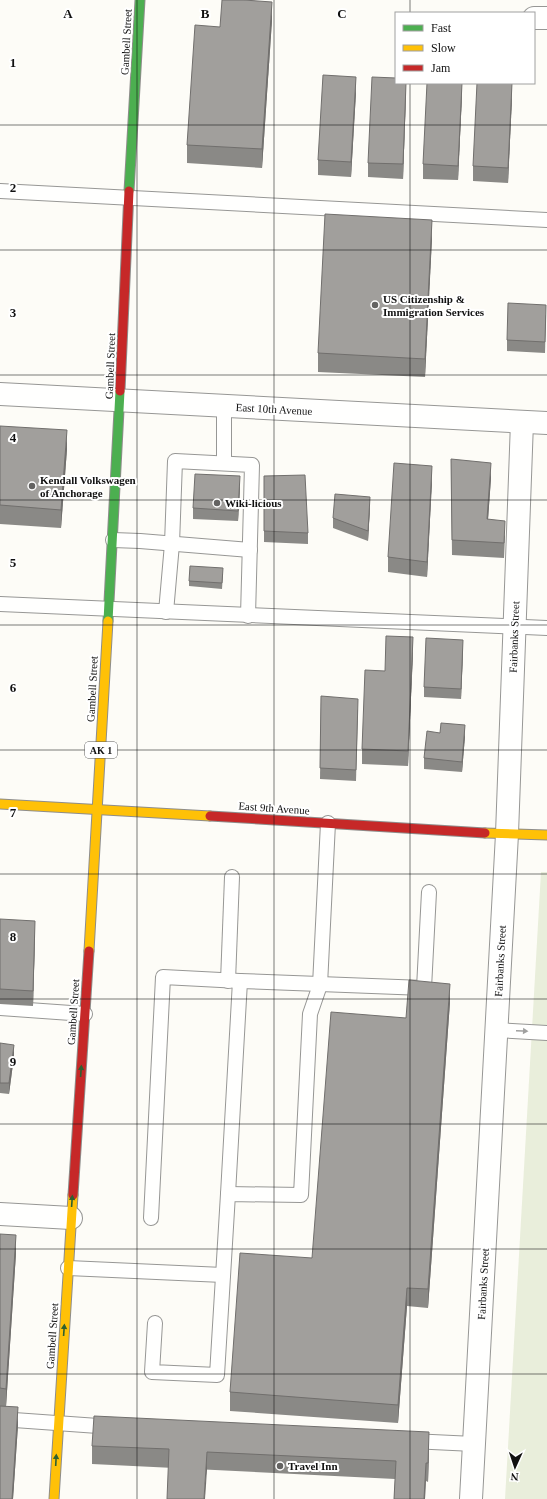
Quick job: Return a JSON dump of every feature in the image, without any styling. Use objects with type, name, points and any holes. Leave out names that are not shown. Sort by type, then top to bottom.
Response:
[{"type":"main road","name":"Gambell Street","points":[[54,1499],[98,809],[140,0]]},
{"type":"main road","name":"East 9th Avenue","points":[[0,804],[507,834],[547,835]]},
{"type":"street","points":[[535,18],[547,18]]},
{"type":"street","name":"East 10th Avenue","points":[[0,394],[547,423]]},
{"type":"street","name":"Fairbanks Street","points":[[471,1499],[507,834],[522,422]]},
{"type":"street","points":[[0,1214],[71,1218]]},
{"type":"lane","points":[[0,191],[547,220]]},
{"type":"lane","points":[[224,406],[224,463]]},
{"type":"lane","points":[[166,612],[172,544],[175,461],[224,463],[252,465],[248,616]]},
{"type":"lane","points":[[113,540],[250,550]]},
{"type":"lane","points":[[0,604],[109,610],[547,628]]},
{"type":"lane","points":[[228,1194],[301,1195],[310,1014],[320,985],[328,823]]},
{"type":"lane","points":[[154,1323],[152,1372],[217,1375],[228,1194],[234,981],[232,877]]},
{"type":"lane","points":[[151,1218],[163,977],[320,985],[424,988],[429,892]]},
{"type":"lane","points":[[0,1008],[85,1014]]},
{"type":"lane","points":[[496,1030],[547,1033]]},
{"type":"lane","points":[[68,1268],[223,1275]]},
{"type":"lane","points":[[0,1419],[127,1427]]},
{"type":"lane","points":[[397,1440],[474,1444]]},
{"type":"green space","points":[[541,872],[547,872],[547,1499],[505,1499]]},
{"type":"building","points":[[222,0],[272,2],[262,149],[187,145],[195,25],[220,27]]},
{"type":"building","points":[[323,75],[356,77],[351,162],[318,160]]},
{"type":"building","points":[[372,77],[395,78],[395,84],[406,84],[403,164],[368,163]]},
{"type":"building","points":[[427,84],[462,84],[458,166],[423,164]]},
{"type":"building","points":[[477,84],[512,84],[508,168],[473,166]]},
{"type":"building","name":"US Citizenship & Immigration Services","points":[[325,214],[432,220],[425,359],[318,353]]},
{"type":"building","points":[[508,303],[546,305],[545,342],[507,340]]},
{"type":"building","name":"Kendall Volkswagen of Anchorage","points":[[0,426],[67,430],[61,510],[0,505]]},
{"type":"building","points":[[451,459],[491,463],[487,519],[505,521],[504,543],[452,540]]},
{"type":"building","points":[[394,463],[432,466],[427,562],[388,557]]},
{"type":"building","name":"Wiki-licious","points":[[195,474],[240,476],[238,511],[193,508]]},
{"type":"building","points":[[305,475],[308,533],[264,531],[264,476]]},
{"type":"building","points":[[335,494],[370,497],[368,531],[333,518]]},
{"type":"building","points":[[190,566],[223,568],[222,583],[189,581]]},
{"type":"building","points":[[386,636],[413,637],[408,751],[362,749],[365,670],[385,671]]},
{"type":"building","points":[[426,638],[463,640],[461,689],[424,687]]},
{"type":"building","points":[[321,696],[358,699],[356,770],[320,768]]},
{"type":"building","points":[[441,723],[465,725],[462,762],[424,758],[427,731],[440,733]]},
{"type":"building","points":[[0,919],[35,921],[33,991],[0,989]]},
{"type":"building","points":[[409,980],[450,984],[428,1289],[407,1288],[398,1405],[230,1392],[240,1253],[312,1258],[331,1012],[406,1018]]},
{"type":"building","points":[[0,1043],[14,1045],[9,1083],[0,1083]]},
{"type":"building","points":[[0,1234],[16,1235],[6,1389],[0,1388]]},
{"type":"building","points":[[0,1406],[18,1407],[12,1499],[0,1499]]},
{"type":"building","points":[[94,1416],[429,1432],[428,1463],[426,1463],[424,1499],[394,1499],[396,1461],[207,1452],[204,1499],[167,1499],[169,1449],[92,1446]]},
{"type":"traffic: fast","points":[[129,191],[140,0]]},
{"type":"traffic: fast","points":[[108,621],[120,391]]},
{"type":"traffic: slow","points":[[89,951],[108,621]]},
{"type":"traffic: slow","points":[[0,804],[210,816]]},
{"type":"traffic: slow","points":[[485,833],[547,835]]},
{"type":"traffic: slow","points":[[54,1499],[73,1195]]},
{"type":"traffic: jam","points":[[120,391],[129,191]]},
{"type":"traffic: jam","points":[[210,816],[485,833]]},
{"type":"traffic: jam","points":[[73,1195],[89,951]]},
{"type":"place","name":"US Citizenship & Immigration Services","points":[[375,305]]},
{"type":"place","name":"Kendall Volkswagen of Anchorage","points":[[32,486]]},
{"type":"place","name":"Wiki-licious","points":[[217,503]]},
{"type":"place","name":"Travel Inn","points":[[280,1466]]}]
